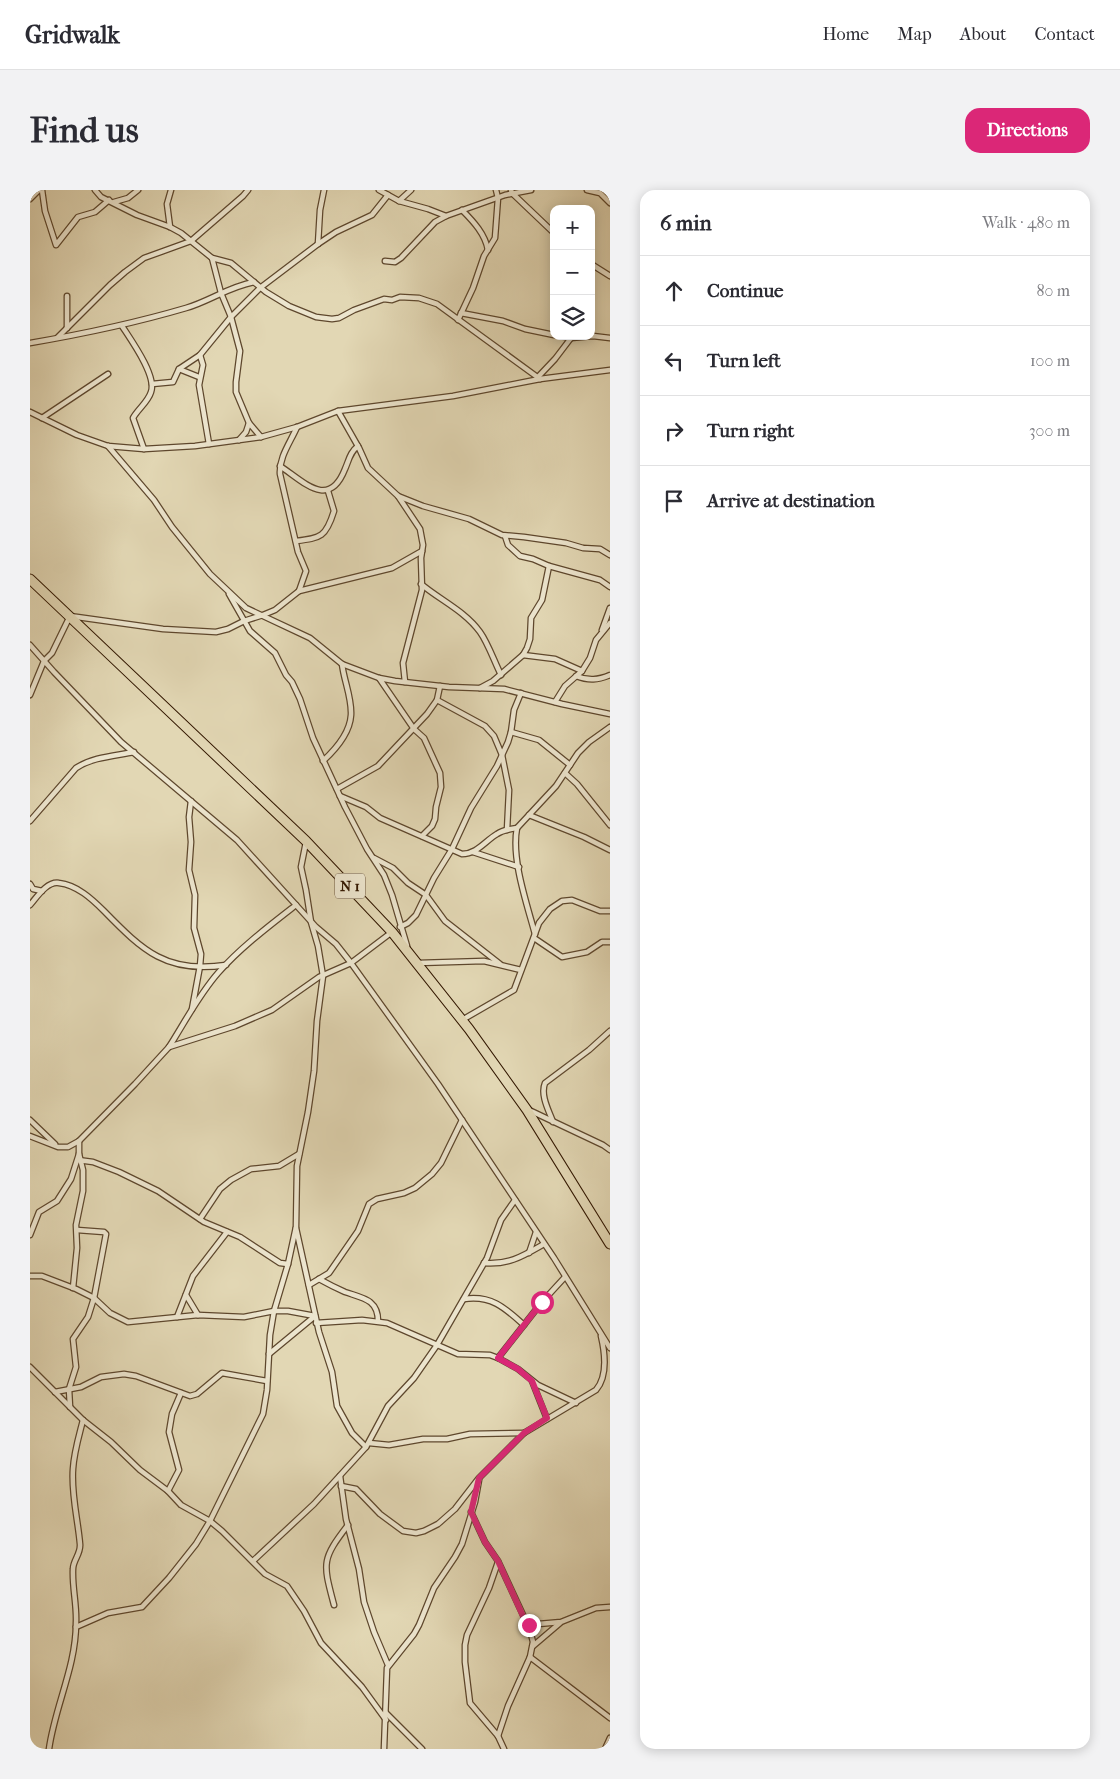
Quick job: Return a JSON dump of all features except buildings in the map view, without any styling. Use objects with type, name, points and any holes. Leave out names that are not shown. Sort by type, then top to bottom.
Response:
[{"type":"highway","name":"N 1","points":[[30,579],[306,841],[396,930],[409,952],[462,1020],[527,1110],[610,1244]]},
{"type":"street","points":[[30,199],[41,190],[45,211],[56,245],[78,217],[95,212],[111,201],[128,198],[138,190]]},
{"type":"street","points":[[95,190],[101,196],[137,215],[170,227],[212,258],[232,263],[260,288],[289,306],[316,317],[332,319],[339,318],[374,301],[400,297],[419,298],[437,304],[539,378]]},
{"type":"street","points":[[165,190],[170,191],[167,210],[170,227]]},
{"type":"street","points":[[58,337],[110,285],[144,258],[191,241],[248,190]]},
{"type":"street","points":[[318,244],[320,210],[324,190]]},
{"type":"street","points":[[399,201],[411,190]]},
{"type":"street","points":[[458,320],[495,238],[498,198],[496,190]]},
{"type":"street","points":[[385,262],[395,262],[401,258],[435,222],[446,216],[512,192],[529,190]]},
{"type":"street","points":[[587,190],[599,192],[610,203]]},
{"type":"street","points":[[382,191],[399,201],[446,216]]},
{"type":"street","points":[[512,192],[550,229]]},
{"type":"street","points":[[152,384],[173,382],[179,369],[200,354],[231,317],[260,288],[336,232],[372,216],[388,195]]},
{"type":"street","points":[[462,210],[483,235],[488,250]]},
{"type":"street","points":[[212,258],[240,351],[236,392],[249,424],[261,437]]},
{"type":"street","points":[[595,267],[610,276]]},
{"type":"street","points":[[30,342],[122,326],[188,308],[231,288],[254,282]]},
{"type":"street","points":[[66,296],[67,328]]},
{"type":"street","points":[[461,313],[503,321],[525,329],[550,334]]},
{"type":"street","points":[[122,326],[144,364],[152,384],[152,392],[149,398],[133,418],[144,449]]},
{"type":"street","points":[[595,336],[610,338]]},
{"type":"street","points":[[539,378],[569,340]]},
{"type":"street","points":[[200,354],[203,365],[199,377],[199,385],[209,444]]},
{"type":"street","points":[[179,369],[199,377]]},
{"type":"street","points":[[30,412],[78,435],[108,446],[144,449],[209,444],[261,437],[297,427],[338,411],[454,396],[539,378],[610,370]]},
{"type":"street","points":[[42,418],[108,374]]},
{"type":"street","points":[[338,411],[368,468],[398,496],[420,529],[423,545],[422,590],[402,663],[405,682]]},
{"type":"street","points":[[239,440],[246,432],[249,424]]},
{"type":"street","points":[[297,427],[282,456],[280,474],[296,541],[306,571],[299,590]]},
{"type":"street","points":[[108,446],[154,500],[172,527],[210,574],[246,608],[310,638],[342,664],[379,678],[395,681],[440,686],[504,689],[610,714]]},
{"type":"street","points":[[280,466],[310,486],[328,491],[338,484],[352,451],[358,446]]},
{"type":"street","points":[[296,541],[318,538],[323,535],[334,511],[328,491]]},
{"type":"street","points":[[398,496],[423,506],[469,519],[505,536],[524,537],[566,543],[583,548],[600,549],[610,555]]},
{"type":"street","points":[[505,536],[508,545],[520,556],[600,580],[610,587]]},
{"type":"street","points":[[30,695],[44,661],[56,646],[70,616],[163,629],[216,632],[275,610],[299,590],[392,568],[422,551]]},
{"type":"street","points":[[478,688],[493,681],[523,655],[530,639],[531,618],[542,600],[549,566]]},
{"type":"street","points":[[421,583],[433,594],[456,609],[480,632],[500,675]]},
{"type":"street","points":[[227,590],[250,631],[275,653],[300,698],[312,738],[372,857],[384,875],[392,895],[396,930]]},
{"type":"street","points":[[554,702],[565,686],[582,671],[602,632],[610,608]]},
{"type":"street","points":[[602,632],[610,624]]},
{"type":"street","points":[[30,645],[115,735],[237,840],[311,922],[336,944],[462,1120],[566,1277],[610,1348]]},
{"type":"street","points":[[523,655],[555,660],[582,671]]},
{"type":"street","points":[[323,761],[339,745],[351,716],[342,664]]},
{"type":"street","points":[[576,676],[594,680],[610,674]]},
{"type":"street","points":[[379,678],[414,729],[424,738],[440,773],[441,780],[434,822],[422,836]]},
{"type":"street","points":[[389,690],[395,681]]},
{"type":"street","points":[[337,789],[378,766],[414,729],[437,700],[440,686]]},
{"type":"street","points":[[169,1047],[235,1026],[272,1010],[304,987],[351,963],[408,923],[416,915],[434,878],[452,849],[464,821],[502,755],[511,732],[514,710],[521,694]]},
{"type":"street","points":[[437,700],[485,726],[494,736],[502,755],[509,790],[507,830]]},
{"type":"street","points":[[340,796],[366,807],[380,818],[462,854],[473,852],[495,835],[517,828],[556,786],[578,753],[589,742],[610,727]]},
{"type":"street","points":[[511,732],[539,740],[570,765]]},
{"type":"street","points":[[30,822],[76,768],[99,758],[134,752]]},
{"type":"street","points":[[565,773],[577,784],[610,825]]},
{"type":"street","points":[[191,801],[189,817],[191,842],[189,870],[195,895],[194,928],[201,954],[192,1009]]},
{"type":"street","points":[[529,815],[584,837],[610,850]]},
{"type":"street","points":[[517,828],[519,867],[525,902],[535,936],[562,957],[587,952],[602,942],[610,942]]},
{"type":"street","points":[[76,1627],[108,1613],[142,1607],[169,1578],[196,1544],[210,1521],[263,1414],[274,1311],[288,1264],[296,1227],[297,1166],[314,1071],[316,1021],[323,976],[301,867],[306,841]]},
{"type":"street","points":[[473,852],[519,867]]},
{"type":"street","points":[[372,857],[393,868],[408,883],[426,895],[445,921],[500,964]]},
{"type":"street","points":[[30,905],[42,891],[51,884],[59,882],[84,893],[149,952],[178,966],[226,965]]},
{"type":"street","points":[[30,884],[33,889],[42,891]]},
{"type":"street","points":[[462,1020],[514,990],[539,923],[550,908],[562,901],[572,900],[600,911],[610,911]]},
{"type":"street","points":[[30,1136],[58,1147],[68,1147],[79,1140],[169,1047],[209,984],[226,965],[296,905]]},
{"type":"street","points":[[418,963],[484,961],[521,970]]},
{"type":"street","points":[[553,1122],[543,1090],[546,1082],[589,1050],[610,1031]]},
{"type":"street","points":[[527,1110],[610,1150]]},
{"type":"street","points":[[30,1120],[58,1147]]},
{"type":"street","points":[[309,1285],[329,1273],[339,1260],[358,1231],[369,1204],[377,1198],[404,1193],[415,1188],[432,1174],[441,1163],[462,1120]]},
{"type":"street","points":[[73,1288],[77,1248],[76,1230],[83,1191],[83,1170],[79,1158],[79,1140]]},
{"type":"street","points":[[200,1219],[215,1195],[231,1180],[251,1169],[279,1166],[299,1154]]},
{"type":"street","points":[[79,1158],[114,1170],[158,1191],[200,1219],[240,1237],[280,1262],[288,1264]]},
{"type":"street","points":[[30,1235],[39,1212],[57,1201],[71,1178],[79,1158]]},
{"type":"street","points":[[253,1561],[314,1504],[367,1445],[388,1406],[414,1378],[437,1345],[484,1264],[501,1220],[515,1200]]},
{"type":"street","points":[[296,1227],[316,1323],[332,1372],[337,1406],[352,1433],[367,1445],[389,1445],[423,1439],[447,1439],[470,1434],[524,1433]]},
{"type":"street","points":[[70,1407],[69,1389],[76,1367],[73,1339],[88,1317],[94,1298],[106,1234],[104,1232],[76,1230]]},
{"type":"street","points":[[177,1317],[193,1276],[227,1232]]},
{"type":"street","points":[[529,1253],[536,1232]]},
{"type":"street","points":[[484,1264],[508,1263],[544,1244]]},
{"type":"street","points":[[30,1276],[42,1276],[73,1288],[94,1298],[110,1313],[128,1322],[198,1315],[244,1316],[274,1311],[288,1311],[315,1316]]},
{"type":"street","points":[[498,1358],[566,1277]]},
{"type":"street","points":[[319,1279],[329,1285],[370,1301],[378,1312],[378,1321]]},
{"type":"street","points":[[186,1295],[198,1315]]},
{"type":"street","points":[[464,1299],[476,1297],[494,1302],[506,1309],[524,1325]]},
{"type":"street","points":[[269,1354],[315,1316]]},
{"type":"street","points":[[316,1323],[362,1320],[387,1323],[463,1355],[498,1358],[518,1369],[532,1381],[576,1403]]},
{"type":"street","points":[[341,1486],[356,1489],[390,1523],[403,1530],[416,1533],[438,1524],[455,1509],[479,1478],[524,1433],[596,1390],[603,1381],[600,1332]]},
{"type":"street","points":[[30,1367],[83,1420],[111,1442],[140,1470],[168,1491],[182,1505],[210,1521],[265,1574],[282,1582],[292,1592],[321,1643],[362,1688],[386,1720]]},
{"type":"street","points":[[55,1392],[81,1387],[101,1377],[124,1374],[136,1376],[190,1396],[197,1394],[222,1372],[267,1381]]},
{"type":"street","points":[[532,1381],[547,1418]]},
{"type":"street","points":[[168,1491],[179,1470],[169,1432],[172,1414],[181,1393]]},
{"type":"street","points":[[49,1749],[52,1727],[69,1677],[76,1627],[73,1567],[80,1546],[73,1470],[75,1452],[83,1420]]},
{"type":"street","points":[[340,1476],[364,1602],[388,1665]]},
{"type":"street","points":[[384,1749],[388,1665],[402,1650],[419,1625],[434,1588],[462,1544],[479,1478]]},
{"type":"street","points":[[471,1512],[485,1542],[498,1561],[527,1625],[533,1646],[508,1706],[498,1736]]},
{"type":"street","points":[[334,1605],[327,1578],[327,1558],[331,1548],[348,1525]]},
{"type":"street","points":[[498,1561],[489,1588],[467,1635],[465,1662],[470,1703],[498,1736],[504,1749]]},
{"type":"street","points":[[527,1625],[561,1622],[596,1608],[610,1607]]},
{"type":"street","points":[[533,1646],[561,1622]]},
{"type":"street","points":[[530,1657],[610,1718]]},
{"type":"street","points":[[386,1713],[422,1749]]},
{"type":"street","points":[[605,1749],[610,1738]]},
{"type":"route","points":[[529,1625],[527,1625],[498,1561],[485,1542],[471,1512],[479,1478],[524,1433],[547,1418],[532,1381],[518,1369],[498,1358],[542,1302]]}]
